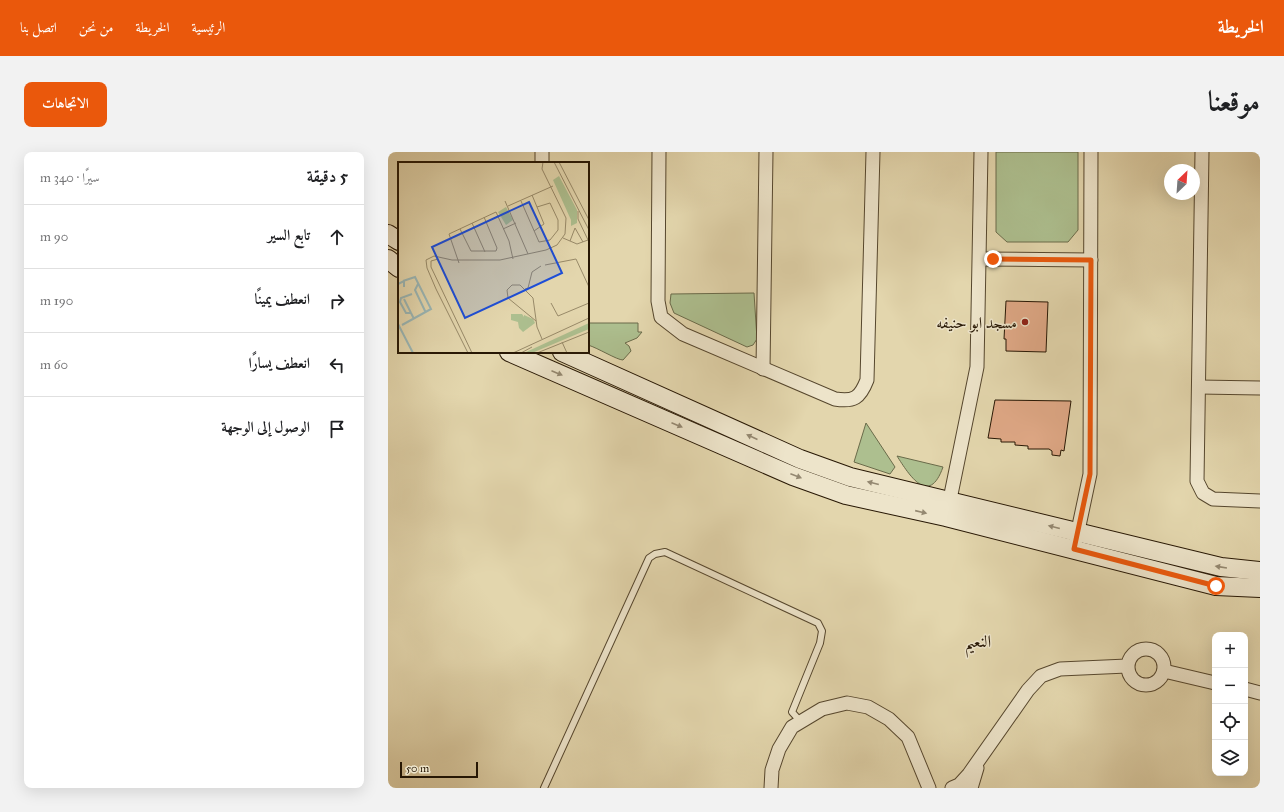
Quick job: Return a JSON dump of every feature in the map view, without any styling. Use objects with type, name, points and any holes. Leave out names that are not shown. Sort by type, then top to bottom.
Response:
[{"type":"main road","points":[[388,234],[398,240]]},
{"type":"main road","points":[[388,259],[398,267]]},
{"type":"main road","points":[[514,353],[533,357],[794,476],[846,495],[948,510]]},
{"type":"main road","points":[[564,353],[800,459],[948,510],[1075,541],[1220,567],[1260,571]]},
{"type":"main road","points":[[1075,541],[1216,586],[1260,588]]},
{"type":"street","points":[[659,152],[658,301],[661,317],[683,334],[835,399],[847,401],[857,398],[864,390],[867,380],[873,152]]},
{"type":"street","points":[[763,368],[766,152]]},
{"type":"street","points":[[948,510],[977,367],[981,152]]},
{"type":"street","points":[[1075,541],[1090,474],[1091,152]]},
{"type":"street","points":[[1202,152],[1197,481],[1203,493],[1213,500],[1260,501]]},
{"type":"street","points":[[980,259],[1091,260]]},
{"type":"street","points":[[1199,386],[1260,388]]},
{"type":"street","points":[[1148,649],[1154,650],[1162,659],[1164,671],[1158,681],[1146,686],[1140,685],[1130,678],[1127,666],[1128,660],[1136,651],[1148,649]]},
{"type":"street","points":[[952,788],[959,785],[969,774],[1028,690],[1041,676],[1060,669],[1127,666]]},
{"type":"street","points":[[1164,671],[1212,682]]},
{"type":"street","points":[[1248,690],[1260,693]]},
{"type":"street","points":[[771,788],[772,770],[778,749],[792,727],[822,709],[847,703],[868,707],[889,719],[908,737],[930,786]]},
{"type":"street","points":[[971,788],[981,757]]},
{"type":"lane","points":[[544,788],[649,558],[654,554],[666,552],[818,622],[822,631],[820,643],[792,712],[801,722]]},
{"type":"green space","points":[[996,152],[1078,152],[1078,230],[1068,242],[1007,242],[996,232]]},
{"type":"green space","points":[[754,293],[757,339],[753,345],[747,347],[674,313],[670,303],[671,294]]},
{"type":"green space","points":[[589,323],[638,323],[638,332],[642,332],[637,338],[625,343],[629,346],[631,351],[623,360],[589,345]]},
{"type":"green space","points":[[866,423],[895,467],[890,474],[854,462]]},
{"type":"green space","points":[[897,456],[943,467],[932,485],[925,486],[919,484],[913,478]]},
{"type":"building","name":"مسجد ابو حنيفه","points":[[1006,301],[1048,302],[1046,352],[1006,351],[1006,339],[1004,339]]},
{"type":"building","points":[[995,400],[1071,401],[1064,451],[1061,450],[1060,456],[1052,455],[1052,451],[1049,449],[1028,449],[1028,446],[1015,445],[1015,442],[1001,442],[1001,439],[988,438]]},
{"type":"place","name":"مسجد ابو حنيفه","points":[[1025,322]]},
{"type":"district","name":"النعيم","points":[[978,641]]},
{"type":"route","points":[[993,259],[1091,260],[1090,474],[1074,549],[1216,586]]}]
